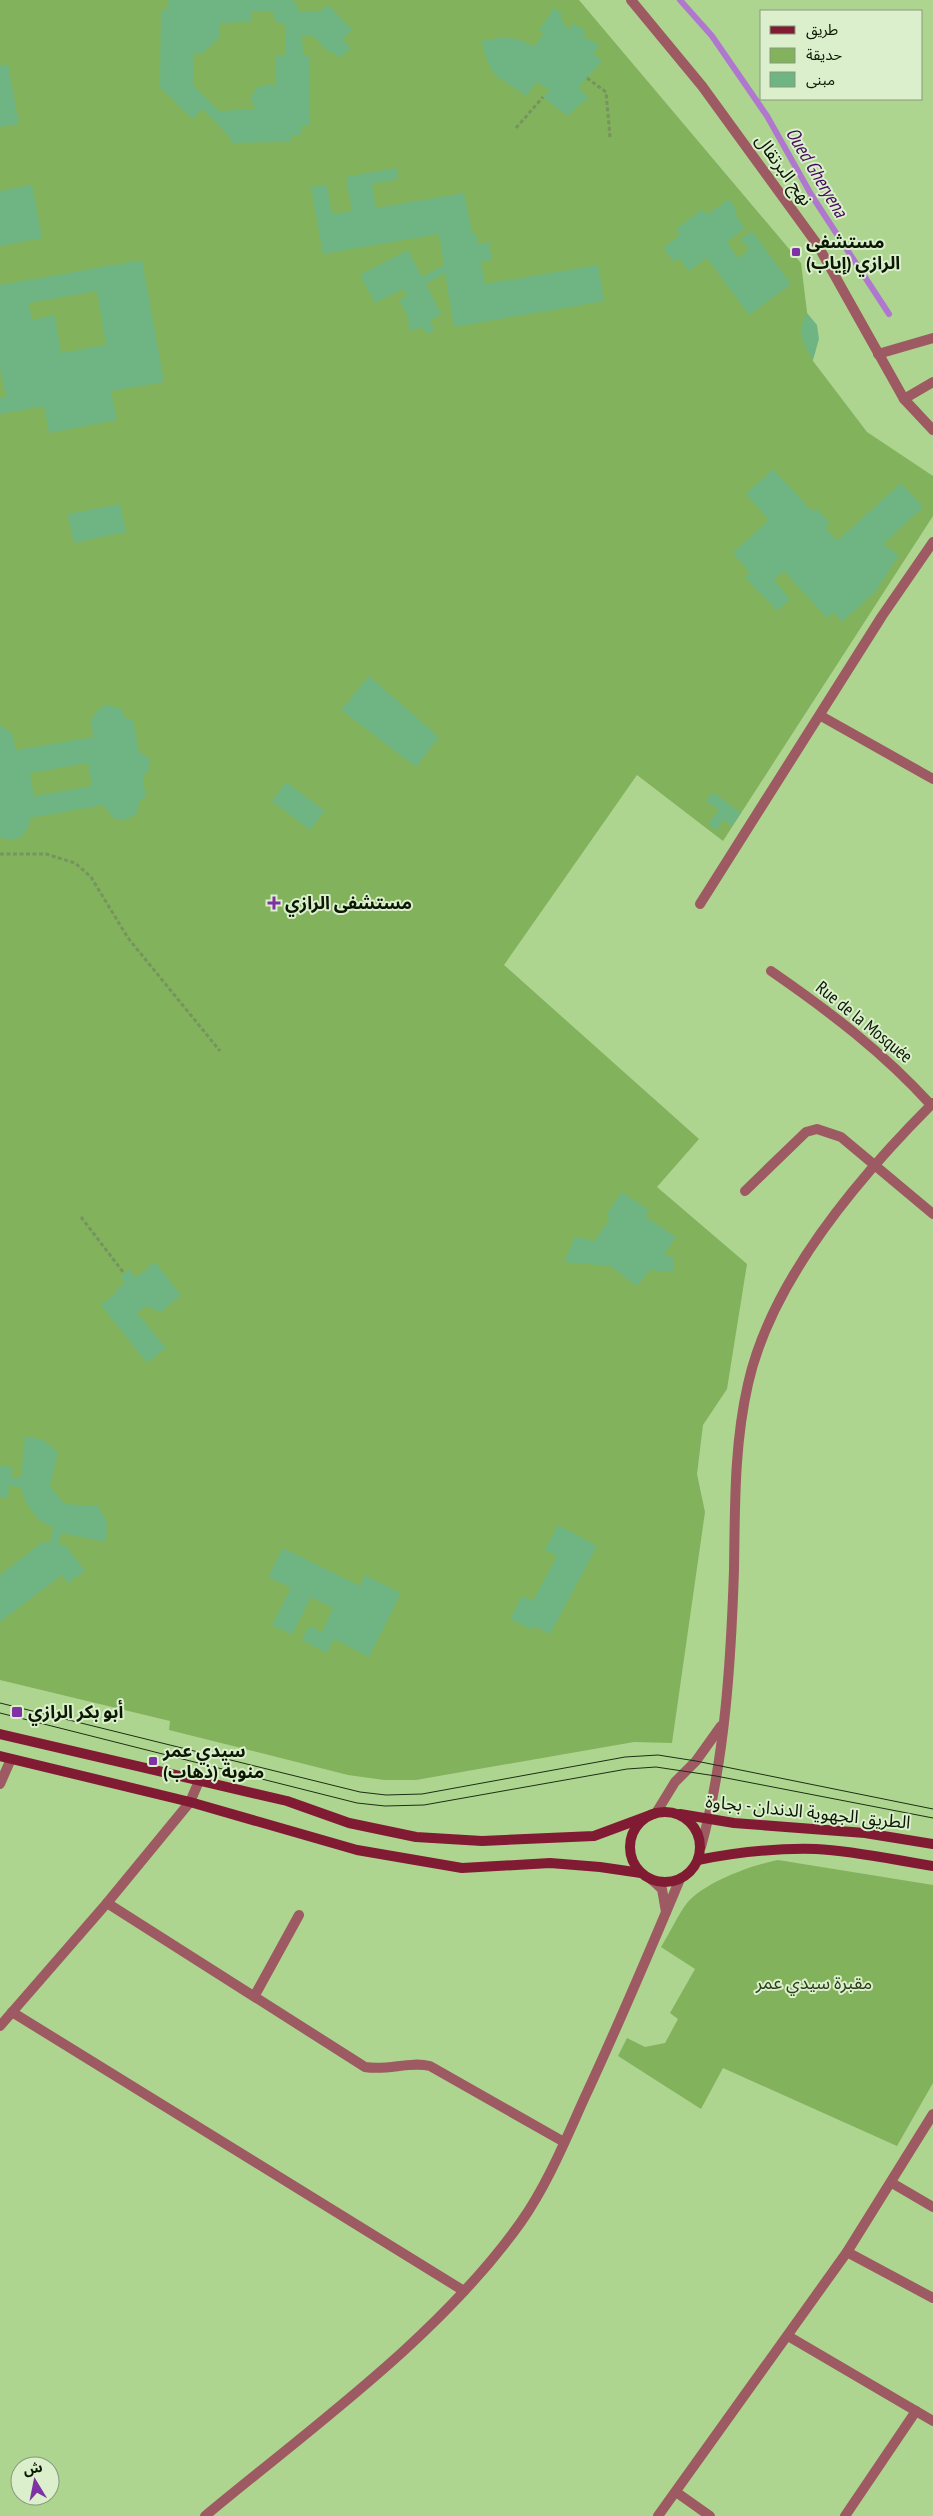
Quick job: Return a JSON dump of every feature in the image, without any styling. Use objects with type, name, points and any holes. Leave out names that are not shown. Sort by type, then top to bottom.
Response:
[{"type":"main road","points":[[0,1734],[287,1801],[349,1823],[416,1837],[482,1842],[594,1836],[656,1812],[668,1812],[680,1814],[690,1821],[697,1830],[701,1847],[698,1860],[688,1874],[680,1879],[660,1882],[641,1873],[600,1866],[550,1864],[462,1868],[357,1850],[190,1802],[0,1756]]},
{"type":"main road","points":[[641,1873],[631,1855],[632,1834],[646,1817],[656,1812]]},
{"type":"main road","name":"الطريق الجهوية الدندان - بجاوة","points":[[680,1814],[734,1823],[865,1833],[933,1844]]},
{"type":"main road","name":"الطريق الجهوية الدندان - بجاوة","points":[[698,1860],[727,1854],[774,1849],[818,1849],[933,1866]]},
{"type":"street","name":"نهج البرتقال","points":[[631,0],[702,86],[817,244],[904,399],[933,430]]},
{"type":"street","points":[[878,354],[933,338]]},
{"type":"street","points":[[904,399],[933,382]]},
{"type":"street","points":[[700,904],[821,716],[882,616],[933,542]]},
{"type":"street","points":[[821,716],[933,780]]},
{"type":"street","name":"Rue de la Mosquée","points":[[771,971],[816,1002],[887,1059],[932,1104]]},
{"type":"street","points":[[701,1847],[709,1818],[723,1723],[731,1646],[740,1428],[748,1383],[761,1343],[794,1275],[819,1235],[874,1166],[932,1104]]},
{"type":"street","points":[[745,1190],[806,1132],[817,1130],[841,1137],[933,1214]]},
{"type":"street","points":[[656,1812],[676,1782],[696,1761],[723,1723]]},
{"type":"street","points":[[0,1784],[11,1758]]},
{"type":"street","points":[[0,2026],[107,1903],[190,1802],[199,1781]]},
{"type":"street","points":[[651,1879],[662,1889],[666,1912]]},
{"type":"street","points":[[205,2516],[354,2392],[464,2291],[521,2222],[540,2192],[564,2142],[680,1879]]},
{"type":"street","points":[[107,1903],[255,1995],[365,2067],[388,2069],[422,2064],[430,2066],[564,2142]]},
{"type":"street","points":[[255,1995],[300,1915]]},
{"type":"street","points":[[12,2012],[464,2291]]},
{"type":"street","points":[[658,2516],[847,2252],[892,2183],[933,2114]]},
{"type":"street","points":[[892,2183],[933,2207]]},
{"type":"street","points":[[847,2252],[933,2298]]},
{"type":"street","points":[[788,2336],[933,2421]]},
{"type":"street","points":[[845,2516],[916,2411]]},
{"type":"street","points":[[676,2492],[710,2516]]},
{"type":"path","points":[[587,78],[606,92],[610,137]]},
{"type":"path","points":[[516,128],[543,97]]},
{"type":"path","points":[[0,854],[46,854],[75,862],[90,877],[128,938],[220,1051]]},
{"type":"path","points":[[81,1217],[123,1272]]},
{"type":"green space","name":"مستشفى الرازي","points":[[0,0],[579,0],[801,263],[813,361],[867,432],[933,476],[933,516],[723,841],[637,775],[504,965],[699,1139],[657,1187],[747,1264],[727,1389],[703,1425],[697,1474],[705,1512],[672,1743],[634,1742],[416,1780],[384,1780],[348,1775],[169,1730],[170,1721],[0,1680]]},
{"type":"green space","name":"مقبرة سيدي عمر","points":[[778,1860],[933,1885],[933,2083],[897,2146],[723,2068],[701,2109],[618,2056],[627,2038],[645,2047],[665,2043],[678,2019],[670,2013],[695,1969],[661,1947],[687,1903],[695,1895],[717,1881],[755,1866]]},
{"type":"building","points":[[169,0],[291,0],[295,2],[299,11],[321,11],[328,5],[352,30],[342,39],[351,48],[340,58],[332,51],[330,53],[313,36],[302,36],[303,56],[309,56],[310,125],[302,125],[302,133],[297,136],[291,134],[291,142],[231,143],[230,137],[203,109],[192,119],[160,87],[161,11],[169,9],[167,5]],"holes":[[[251,11],[272,11],[276,22],[286,25],[286,56],[276,56],[276,87],[268,84],[256,88],[251,98],[255,109],[219,111],[194,86],[193,53],[203,53],[220,37],[219,23],[251,22]]]},
{"type":"building","points":[[554,8],[561,13],[562,21],[569,30],[573,23],[586,31],[583,36],[600,46],[593,53],[602,61],[578,88],[589,97],[567,116],[543,97],[550,90],[536,82],[527,96],[496,76],[488,63],[481,41],[505,37],[521,40],[534,47],[544,33],[539,31]]},
{"type":"building","points":[[8,64],[19,124],[0,127],[0,66]]},
{"type":"building","points":[[397,168],[398,179],[372,184],[376,208],[464,193],[472,233],[476,233],[478,244],[489,242],[492,260],[481,262],[485,284],[598,265],[604,301],[454,327],[445,273],[426,284],[441,314],[430,321],[435,330],[427,334],[423,327],[409,331],[408,316],[399,300],[407,296],[403,289],[375,303],[360,275],[408,250],[422,277],[444,265],[439,234],[323,254],[311,187],[327,185],[332,214],[352,211],[346,177]]},
{"type":"building","points":[[32,185],[42,238],[0,246],[0,191]]},
{"type":"building","points":[[729,199],[737,210],[734,213],[745,228],[727,242],[738,258],[749,250],[741,239],[752,231],[791,284],[749,315],[707,258],[689,271],[679,258],[674,262],[663,248],[680,235],[676,229],[703,209],[707,215]]},
{"type":"building","points":[[142,260],[164,382],[111,391],[117,420],[49,433],[44,406],[0,414],[0,398],[6,397],[0,368],[0,285]],"holes":[[[97,291],[106,345],[61,353],[55,315],[32,320],[29,303]]]},
{"type":"building","points":[[807,313],[817,325],[819,339],[813,360],[803,342],[801,327]]},
{"type":"building","points":[[773,469],[812,511],[816,508],[830,523],[825,528],[837,541],[901,483],[923,507],[883,544],[899,555],[875,592],[842,622],[833,612],[827,618],[784,571],[774,580],[790,599],[777,611],[745,577],[750,573],[733,553],[769,520],[746,494]]},
{"type":"building","points":[[120,504],[126,532],[74,543],[68,514]]},
{"type":"building","points":[[369,676],[439,737],[416,767],[341,710]]},
{"type":"building","points":[[106,705],[120,708],[127,720],[133,719],[139,752],[149,758],[150,768],[143,777],[146,798],[140,799],[137,813],[126,820],[118,820],[112,817],[104,805],[29,818],[29,826],[21,838],[7,840],[0,837],[0,725],[12,733],[16,750],[93,737],[91,719],[100,708]],"holes":[[[88,763],[92,786],[34,796],[30,773]]]},
{"type":"building","points":[[286,782],[325,811],[310,830],[272,801]]},
{"type":"building","points":[[713,792],[741,813],[732,826],[724,820],[716,830],[708,824],[719,810],[706,801]]},
{"type":"building","points":[[622,1192],[649,1210],[645,1216],[676,1237],[664,1255],[674,1257],[673,1272],[650,1270],[637,1286],[610,1266],[564,1262],[575,1237],[595,1241],[610,1218],[606,1215]]},
{"type":"building","points":[[155,1262],[181,1295],[161,1312],[146,1306],[137,1313],[166,1348],[147,1363],[101,1305],[125,1283],[120,1277],[129,1269],[136,1278]]},
{"type":"building","points":[[25,1436],[43,1440],[58,1452],[50,1486],[64,1504],[98,1506],[107,1522],[106,1542],[61,1533],[59,1545],[66,1546],[85,1571],[68,1583],[62,1575],[0,1622],[0,1575],[43,1542],[50,1543],[53,1527],[40,1521],[26,1503],[21,1487],[9,1486],[8,1498],[0,1497],[0,1466],[13,1467],[12,1477],[21,1478]]},
{"type":"building","points":[[558,1525],[597,1546],[550,1634],[534,1626],[532,1630],[510,1619],[522,1596],[533,1601],[557,1556],[545,1550]]},
{"type":"building","points":[[283,1548],[360,1586],[365,1575],[401,1593],[369,1657],[334,1639],[327,1653],[302,1640],[309,1626],[322,1632],[333,1608],[311,1597],[292,1635],[272,1625],[291,1588],[268,1577]]},
{"type":"waterway","name":"Oued Gheryena","points":[[680,0],[712,36],[767,116],[812,196],[889,314]]},
{"type":"tram line","points":[[0,1703],[360,1792],[386,1795],[422,1794],[625,1757],[658,1755],[933,1809]]},
{"type":"tram line","points":[[0,1713],[357,1803],[385,1806],[424,1805],[627,1769],[656,1767],[716,1776],[933,1818]]},
{"type":"place","name":"مستشفى الرازي (إياب)","points":[[796,252]]},
{"type":"place","name":"مستشفى الرازي","points":[[274,903]]},
{"type":"place","name":"أبو بكر الرازي","points":[[17,1712]]},
{"type":"place","name":"سيدي عمر منوبة (ذهاب)","points":[[153,1761]]}]
